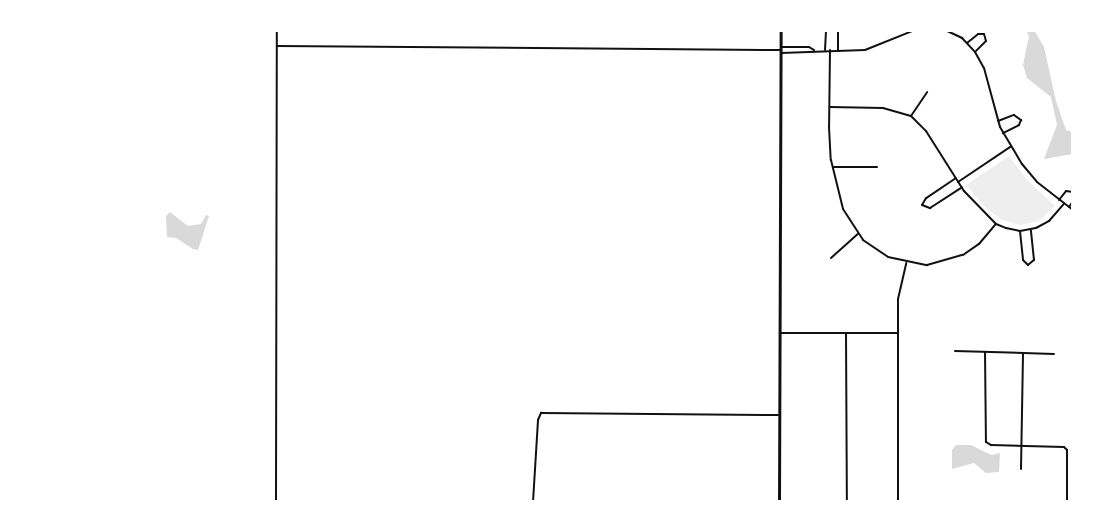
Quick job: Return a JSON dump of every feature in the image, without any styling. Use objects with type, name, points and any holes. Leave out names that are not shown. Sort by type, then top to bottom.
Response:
[{"type":"street","points":[[276,502],[277,30]]},
{"type":"street","points":[[779,502],[781,30]]},
{"type":"street","points":[[825,50],[826,30]]},
{"type":"street","points":[[838,30],[838,51]]},
{"type":"street","points":[[277,46],[780,50],[808,53],[814,50],[875,48],[915,30]]},
{"type":"street","points":[[945,30],[967,43],[975,51],[984,68],[998,121],[1010,147],[1029,173],[1073,210]]},
{"type":"street","points":[[967,43],[978,34],[984,34],[986,41],[975,51]]},
{"type":"street","points":[[780,50],[809,47],[814,50]]},
{"type":"street","points":[[830,50],[829,107],[832,167],[843,209],[858,234],[879,252],[906,263],[927,265],[952,260],[979,244],[996,224]]},
{"type":"street","points":[[911,116],[927,92]]},
{"type":"street","points":[[829,107],[883,108],[911,116],[926,131],[958,182],[996,224],[1020,231],[1031,230],[1049,221],[1064,204]]},
{"type":"street","points":[[998,121],[1014,115],[1020,117],[1019,125],[1003,132]]},
{"type":"street","points":[[958,182],[1010,147]]},
{"type":"street","points":[[832,167],[877,167]]},
{"type":"street","points":[[956,178],[926,198],[922,205],[930,208],[962,187]]},
{"type":"street","points":[[1059,200],[1066,191],[1073,192]]},
{"type":"street","points":[[1069,207],[1073,201]]},
{"type":"street","points":[[1020,231],[1023,260],[1028,265],[1034,260],[1031,230]]},
{"type":"street","points":[[831,258],[858,234]]},
{"type":"street","points":[[898,502],[899,290],[906,263]]},
{"type":"street","points":[[779,333],[898,333]]},
{"type":"street","points":[[846,333],[847,502]]},
{"type":"street","points":[[955,351],[1054,354]]},
{"type":"street","points":[[985,352],[986,442],[991,445],[1064,447],[1066,450],[1067,502]]},
{"type":"street","points":[[1021,469],[1023,353]]},
{"type":"street","points":[[533,502],[538,420],[541,413],[779,415]]},
{"type":"shaded area","points":[[1026,30],[1034,30],[1044,47],[1056,101],[1066,130],[1073,132],[1073,154],[1044,159],[1057,125],[1051,97],[1027,78],[1023,65],[1029,36]]},
{"type":"shaded area","points":[[1009,156],[1027,180],[1055,206],[1039,221],[1020,225],[1002,220],[986,208],[966,185]]},
{"type":"shaded area","points":[[170,212],[188,226],[201,224],[206,215],[209,216],[198,250],[176,238],[167,237],[166,216]]},
{"type":"shaded area","points":[[956,445],[971,445],[991,455],[1000,453],[999,472],[986,473],[974,463],[952,469],[952,450]]}]
